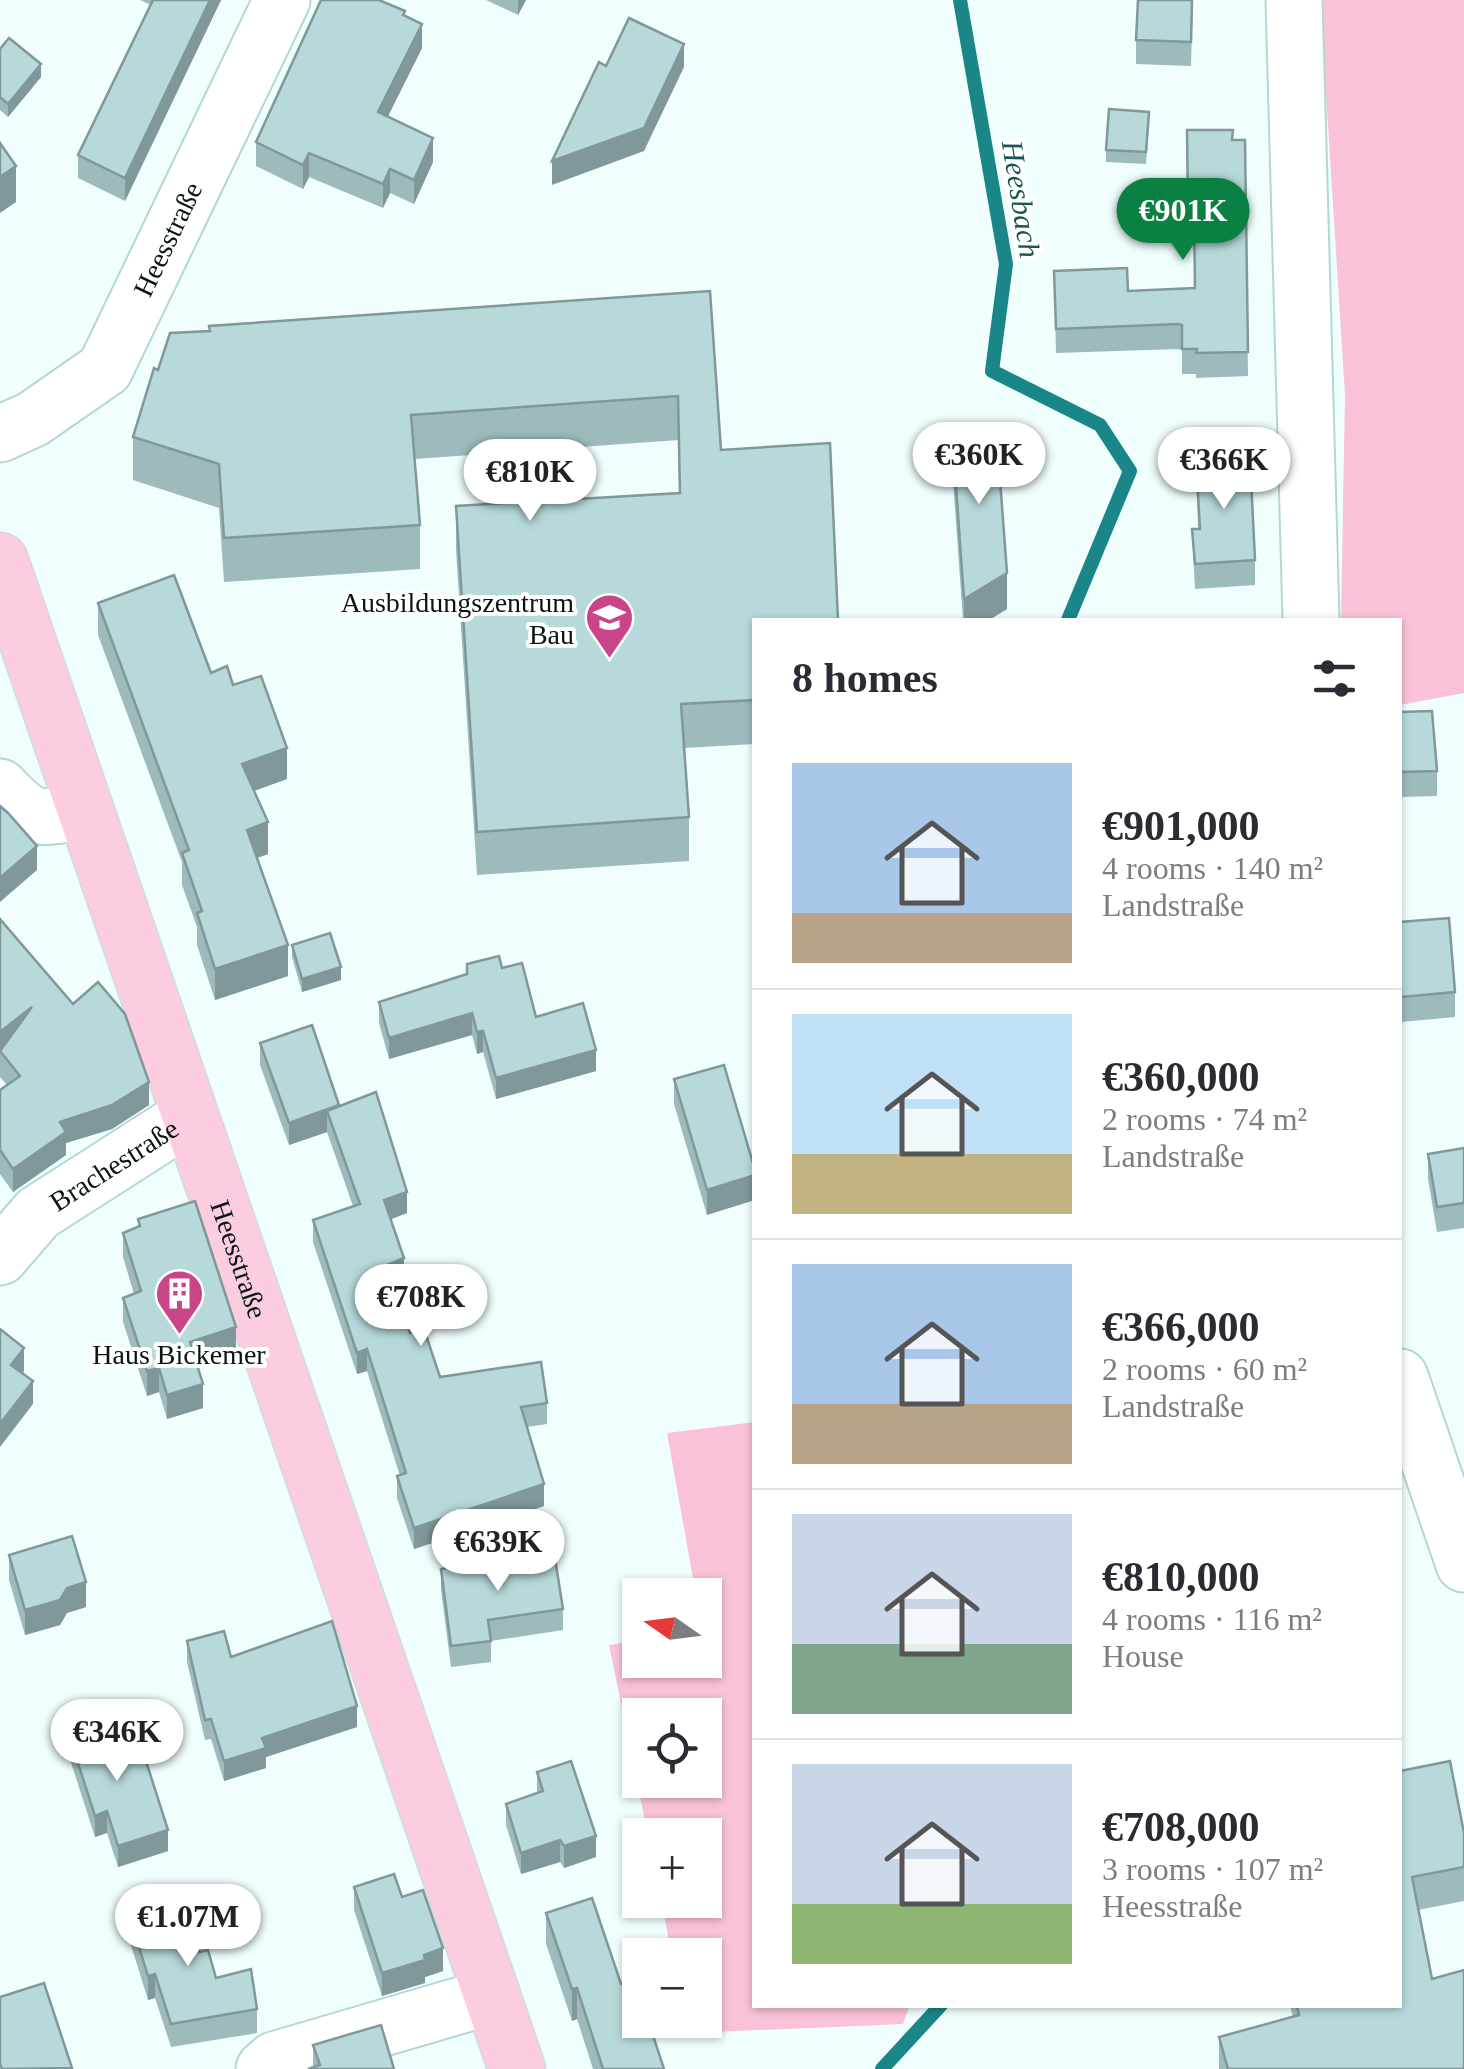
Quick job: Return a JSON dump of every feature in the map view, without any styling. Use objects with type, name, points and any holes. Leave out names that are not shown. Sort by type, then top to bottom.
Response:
[{"type":"main road","name":"Heesstraße","points":[[0,561],[517,2069]]},
{"type":"street","name":"Heesstraße","points":[[0,434],[32,419],[106,368],[282,0]]},
{"type":"street","points":[[1294,0],[1311,618]]},
{"type":"street","points":[[0,786],[24,812],[38,818],[85,812]]},
{"type":"street","name":"Brachestraße","points":[[0,1257],[38,1213],[188,1116]]},
{"type":"street","points":[[1402,1382],[1464,1564]]},
{"type":"street","points":[[264,2069],[274,2060],[492,1996]]},
{"type":"shaded area","points":[[1320,0],[1464,0],[1464,693],[1402,705],[1402,618],[1341,618],[1345,394]]},
{"type":"shaded area","points":[[752,1422],[752,2008],[909,2008],[903,2024],[722,2032],[722,1938],[669,1938],[665,1918],[722,1918],[722,1818],[645,1818],[640,1798],[722,1798],[722,1698],[622,1698],[622,1708],[609,1645],[622,1643],[622,1678],[722,1678],[722,1578],[693,1578],[667,1433]]},
{"type":"building","points":[[153,0],[210,0],[125,178],[78,155]]},
{"type":"building","points":[[321,0],[379,0],[405,11],[403,15],[422,24],[378,112],[433,138],[414,180],[390,169],[383,184],[309,153],[303,165],[256,142]]},
{"type":"building","points":[[1138,0],[1192,0],[1191,42],[1136,40]]},
{"type":"building","points":[[629,18],[684,44],[644,128],[552,161],[599,62],[606,66]]},
{"type":"building","points":[[9,38],[41,64],[8,104],[0,97],[0,49]]},
{"type":"building","points":[[1109,109],[1149,112],[1146,152],[1106,150]]},
{"type":"building","points":[[1187,130],[1233,130],[1232,140],[1245,140],[1248,352],[1196,353],[1197,349],[1182,349],[1182,325],[1178,324],[1056,329],[1054,271],[1127,268],[1128,291],[1195,288],[1194,212],[1188,213]]},
{"type":"building","points":[[0,143],[16,166],[0,177]]},
{"type":"building","points":[[710,291],[721,450],[830,443],[838,618],[752,618],[752,700],[681,704],[689,817],[477,832],[456,506],[680,493],[678,396],[411,415],[420,525],[224,538],[219,464],[133,437],[154,368],[158,370],[170,333],[210,331],[209,326]]},
{"type":"building","points":[[996,426],[1007,573],[964,599],[952,430]]},
{"type":"building","points":[[1250,458],[1255,560],[1195,564],[1192,529],[1200,529],[1196,461]]},
{"type":"building","points":[[174,575],[211,673],[227,666],[233,685],[261,676],[287,748],[242,764],[268,822],[247,830],[288,945],[215,969],[197,913],[202,911],[182,853],[189,850],[98,603]]},
{"type":"building","points":[[1432,711],[1437,771],[1402,772],[1402,712]]},
{"type":"building","points":[[0,806],[37,846],[0,878]]},
{"type":"building","points":[[1449,918],[1455,992],[1402,997],[1402,922]]},
{"type":"building","points":[[0,919],[73,1004],[98,982],[125,1014],[149,1082],[112,1105],[60,1122],[66,1132],[13,1169],[0,1150],[0,1090],[20,1076],[0,1051],[32,1007],[0,1032]]},
{"type":"building","points":[[330,933],[341,967],[302,979],[292,945]]},
{"type":"building","points":[[499,956],[502,968],[522,963],[536,1017],[583,1003],[596,1050],[496,1078],[483,1031],[477,1032],[472,1013],[389,1038],[379,1002],[467,974],[467,964]]},
{"type":"building","points":[[312,1025],[339,1105],[289,1123],[260,1043]]},
{"type":"building","points":[[724,1065],[752,1160],[752,1176],[707,1190],[674,1079]]},
{"type":"building","points":[[376,1092],[407,1192],[384,1200],[404,1258],[387,1265],[410,1333],[424,1329],[440,1377],[541,1362],[547,1403],[521,1407],[544,1484],[414,1528],[397,1476],[406,1473],[367,1349],[357,1353],[313,1220],[360,1204],[327,1111]]},
{"type":"building","points":[[1464,1148],[1464,1203],[1437,1207],[1428,1154]]},
{"type":"building","points":[[195,1201],[236,1327],[190,1342],[203,1384],[167,1395],[159,1368],[147,1371],[123,1298],[141,1291],[123,1233],[140,1226],[138,1219]]},
{"type":"building","points":[[0,1329],[24,1348],[11,1365],[33,1381],[0,1424]]},
{"type":"building","points":[[72,1536],[86,1582],[67,1588],[60,1600],[25,1610],[9,1555]]},
{"type":"building","points":[[554,1552],[563,1609],[488,1620],[491,1641],[451,1646],[441,1569]]},
{"type":"building","points":[[332,1621],[357,1706],[262,1738],[266,1748],[224,1761],[211,1719],[205,1720],[187,1641],[224,1631],[231,1657]]},
{"type":"building","points":[[111,1717],[125,1764],[145,1758],[168,1830],[118,1846],[107,1811],[95,1816],[68,1732]]},
{"type":"building","points":[[571,1761],[596,1836],[564,1846],[560,1840],[521,1853],[506,1804],[543,1791],[537,1772]]},
{"type":"building","points":[[1450,1761],[1464,1833],[1464,1867],[1412,1877],[1432,1979],[1464,1970],[1464,2069],[1228,2069],[1219,2037],[1299,2015],[1298,2008],[1402,2008],[1402,1771]]},
{"type":"building","points":[[394,1874],[402,1897],[423,1890],[443,1948],[424,1955],[425,1960],[382,1973],[354,1887]]},
{"type":"building","points":[[592,1898],[622,1984],[622,2038],[654,2038],[664,2069],[603,2069],[577,1988],[572,1989],[546,1913]]},
{"type":"building","points":[[183,1901],[199,1952],[208,1950],[216,1978],[251,1969],[257,2009],[171,2024],[155,1974],[148,1976],[130,1918]]},
{"type":"building","points":[[44,1983],[72,2068],[2,2069],[0,1997]]},
{"type":"building","points":[[381,2025],[394,2069],[308,2069],[320,2065],[313,2045]]},
{"type":"waterway","name":"Heesbach","points":[[960,0],[1006,264],[992,371],[1100,425],[1130,471],[1069,618]]},
{"type":"waterway","name":"Heesbach","points":[[882,2069],[938,2008]]},
{"type":"place","name":"Ausbildungszentrum Bau","points":[[609,660]]},
{"type":"place","name":"Haus Bickemer","points":[[179,1336]]}]
